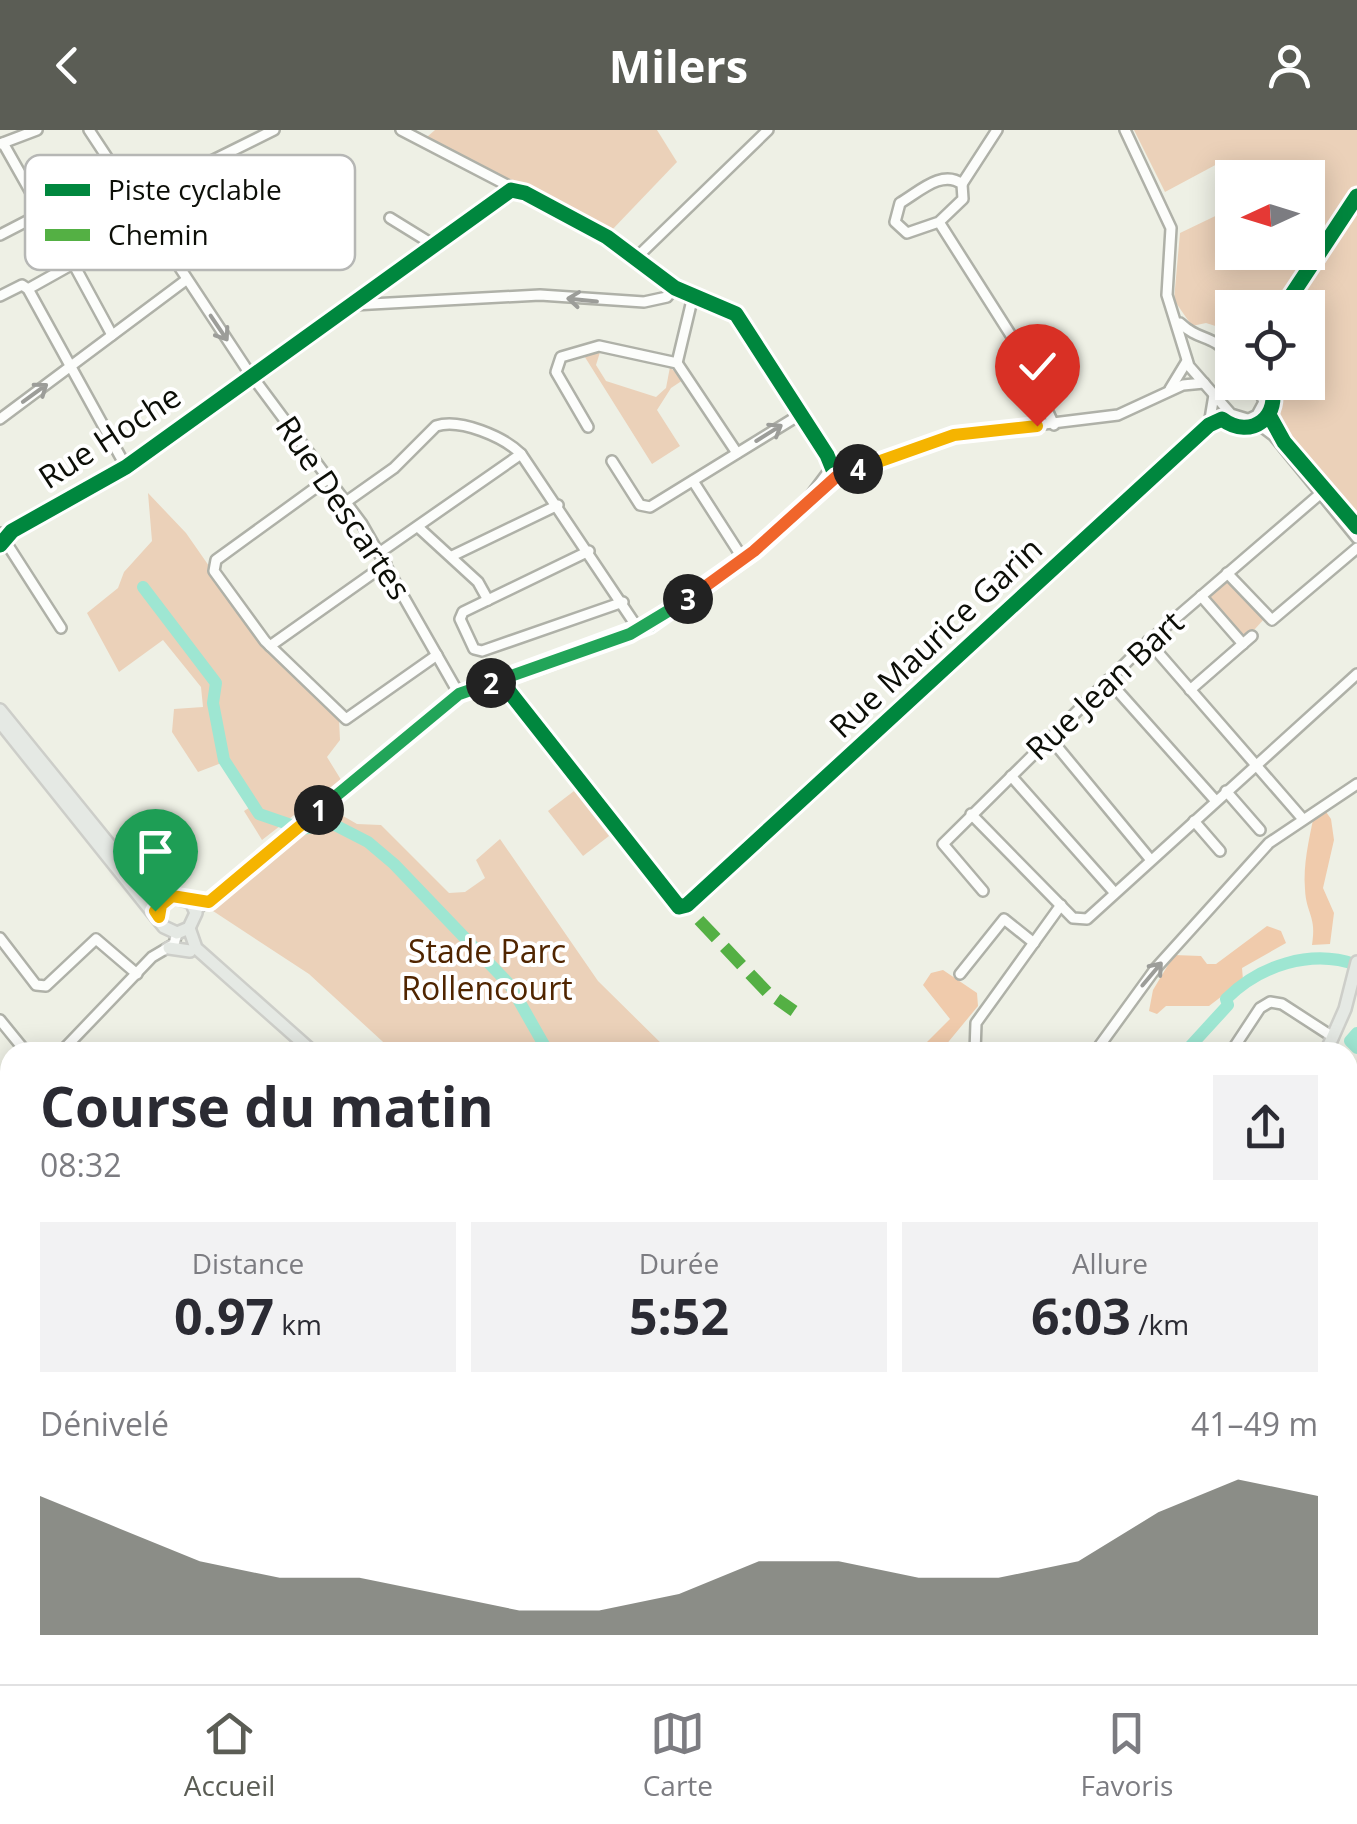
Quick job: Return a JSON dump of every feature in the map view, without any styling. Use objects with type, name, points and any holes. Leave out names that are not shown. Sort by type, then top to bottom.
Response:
[{"type":"main road","points":[[0,710],[138,882],[152,895],[180,896],[193,906],[178,931]]},
{"type":"main road","points":[[0,722],[159,917],[302,1042]]},
{"type":"main road","points":[[159,917],[168,898]]},
{"type":"main road","points":[[178,931],[190,951],[292,1042]]},
{"type":"main road","points":[[166,949],[190,951]]},
{"type":"main road","points":[[1331,1042],[1356,967]]},
{"type":"street","points":[[25,183],[2,144],[36,130]]},
{"type":"street","name":"Rue Descartes","points":[[89,130],[105,155]]},
{"type":"street","points":[[222,155],[274,130]]},
{"type":"street","points":[[401,130],[515,188],[636,258],[674,288],[736,314],[834,473]]},
{"type":"street","points":[[636,258],[768,130]]},
{"type":"street","points":[[962,184],[943,178],[900,203],[894,212],[898,228],[907,233],[939,222],[960,205],[962,184],[983,158],[997,130]]},
{"type":"street","points":[[1126,130],[1171,228],[1167,295],[1187,357],[1234,416],[1248,419],[1274,436]]},
{"type":"street","name":"Rue Hoche","points":[[1,540],[126,467],[515,188]]},
{"type":"street","points":[[390,218],[437,247]]},
{"type":"street","points":[[939,222],[1019,348],[1054,425]]},
{"type":"street","points":[[0,241],[25,224]]},
{"type":"street","points":[[0,296],[63,270]]},
{"type":"street","points":[[77,270],[112,335]]},
{"type":"street","name":"Rue Descartes","points":[[179,270],[346,502],[386,564],[459,694]]},
{"type":"street","points":[[0,419],[186,280]]},
{"type":"street","points":[[25,288],[126,467]]},
{"type":"street","points":[[352,305],[540,295],[644,302],[667,297],[674,288]]},
{"type":"street","points":[[677,362],[693,296]]},
{"type":"street","points":[[1174,318],[1203,337],[1215,340]]},
{"type":"street","points":[[1168,392],[1203,337]]},
{"type":"street","points":[[588,427],[556,372],[561,358],[599,346],[677,362],[736,453]]},
{"type":"street","points":[[193,906],[209,902],[459,694],[640,630],[754,551],[810,497],[818,480],[954,435],[1118,415],[1188,383],[1204,383]]},
{"type":"street","points":[[1209,425],[1214,395]]},
{"type":"street","points":[[1262,400],[1274,436],[1357,538]]},
{"type":"street","points":[[1248,419],[1262,406]]},
{"type":"street","points":[[612,462],[643,508],[801,414]]},
{"type":"street","name":"Rue Maurice Garin","points":[[678,908],[687,905],[1209,425],[1234,416]]},
{"type":"street","points":[[346,502],[394,468],[436,426],[462,426],[496,438],[521,454],[640,630]]},
{"type":"street","points":[[379,553],[521,454]]},
{"type":"street","points":[[329,478],[212,564],[270,646],[346,719],[437,656]]},
{"type":"street","points":[[693,481],[738,551]]},
{"type":"street","name":"Rue Jean Bart","points":[[983,891],[943,844],[1148,641],[1320,494]]},
{"type":"street","points":[[452,556],[558,505]]},
{"type":"street","points":[[418,528],[478,582],[488,600]]},
{"type":"street","points":[[1,540],[61,628]]},
{"type":"street","points":[[1227,573],[1272,620],[1357,548]]},
{"type":"street","points":[[589,551],[463,612],[460,620],[474,649],[482,651],[623,602]]},
{"type":"street","points":[[270,646],[386,564]]},
{"type":"street","points":[[1201,596],[1243,644]]},
{"type":"street","points":[[1190,690],[1252,636]]},
{"type":"street","points":[[1148,641],[1302,818]]},
{"type":"street","points":[[971,814],[1073,918],[1086,919],[1357,674]]},
{"type":"street","points":[[1108,680],[1214,800]]},
{"type":"street","points":[[1050,738],[1150,859]]},
{"type":"street","points":[[1011,776],[1114,892]]},
{"type":"street","points":[[1102,1042],[1156,968],[1269,844],[1357,784]]},
{"type":"street","points":[[1226,790],[1260,830]]},
{"type":"street","points":[[1194,821],[1220,851]]},
{"type":"street","points":[[975,1042],[976,1023],[1061,905]]},
{"type":"street","points":[[960,974],[1004,919],[1034,943]]},
{"type":"street","points":[[71,1042],[166,949],[178,931]]},
{"type":"street","points":[[0,938],[36,985],[46,986],[96,939],[137,974]]},
{"type":"street","points":[[1238,1042],[1260,1008],[1270,1002],[1282,1004],[1333,1037]]},
{"type":"street","points":[[0,1020],[18,1042]]},
{"type":"street","points":[[0,1040],[9,1032]]},
{"type":"green space","points":[[435,130],[657,130],[677,162],[610,232],[427,137]]},
{"type":"green space","points":[[1134,130],[1357,130],[1357,527],[1271,418],[1277,400],[1325,400],[1325,290],[1215,290],[1215,326],[1192,326],[1174,300],[1180,233],[1215,216],[1215,270],[1325,270],[1325,160],[1215,160],[1215,165],[1165,192]]},
{"type":"green space","points":[[601,349],[596,365],[606,381],[656,397],[666,388],[670,367],[683,380],[671,388],[657,410],[680,446],[652,464],[583,354]]},
{"type":"green space","points":[[148,493],[186,533],[271,655],[339,720],[340,740],[327,757],[343,783],[321,794],[262,840],[244,811],[252,806],[224,762],[198,772],[172,732],[174,709],[203,707],[201,687],[163,640],[119,672],[87,613],[118,588],[124,572],[152,541]]},
{"type":"green space","points":[[1225,579],[1264,619],[1245,640],[1206,599]]},
{"type":"green space","points":[[574,791],[609,836],[583,856],[548,811]]},
{"type":"green space","name":"Stade Parc Rollencourt","points":[[331,809],[357,824],[381,825],[449,893],[465,892],[485,878],[476,860],[500,839],[598,981],[660,1042],[383,1042],[309,974],[210,909]]},
{"type":"shaded area","points":[[1324,809],[1331,819],[1334,840],[1323,888],[1334,913],[1330,944],[1312,945],[1306,861],[1314,815]]},
{"type":"shaded area","points":[[1267,926],[1281,931],[1286,943],[1242,968],[1243,980],[1209,1006],[1166,1006],[1157,1014],[1149,1011],[1153,990],[1174,955],[1201,956],[1207,964],[1216,964]]},
{"type":"shaded area","points":[[943,970],[977,993],[978,1006],[948,1042],[927,1042],[950,1019],[923,985],[931,973]]},
{"type":"waterway","points":[[143,587],[216,683],[213,703],[224,760],[259,814],[291,825]]},
{"type":"waterway","points":[[302,829],[331,823],[368,842],[394,864],[510,985],[542,1042]]},
{"type":"waterway","points":[[1194,1042],[1228,1005],[1226,999],[1270,969],[1322,958],[1357,965]]},
{"type":"waterway","points":[[1351,1042],[1357,1033]]},
{"type":"marked path","points":[[699,920],[767,992],[794,1011]]},
{"type":"cycle path","points":[[0,545],[12,531],[126,467],[511,190],[525,193],[607,237],[675,288],[736,314],[827,455],[836,477],[754,551],[649,625],[500,680],[679,907],[687,905],[1209,425],[1222,419],[1233,425],[1253,426],[1268,414],[1272,400]]},
{"type":"cycle path","points":[[1295,290],[1357,196]]},
{"type":"cycle path","points":[[1269,415],[1284,442],[1357,527]]},
{"type":"route","points":[[155,911],[159,917],[161,905],[172,896],[209,902],[459,694],[649,625],[754,551],[836,477],[954,435],[1037,426]]}]
